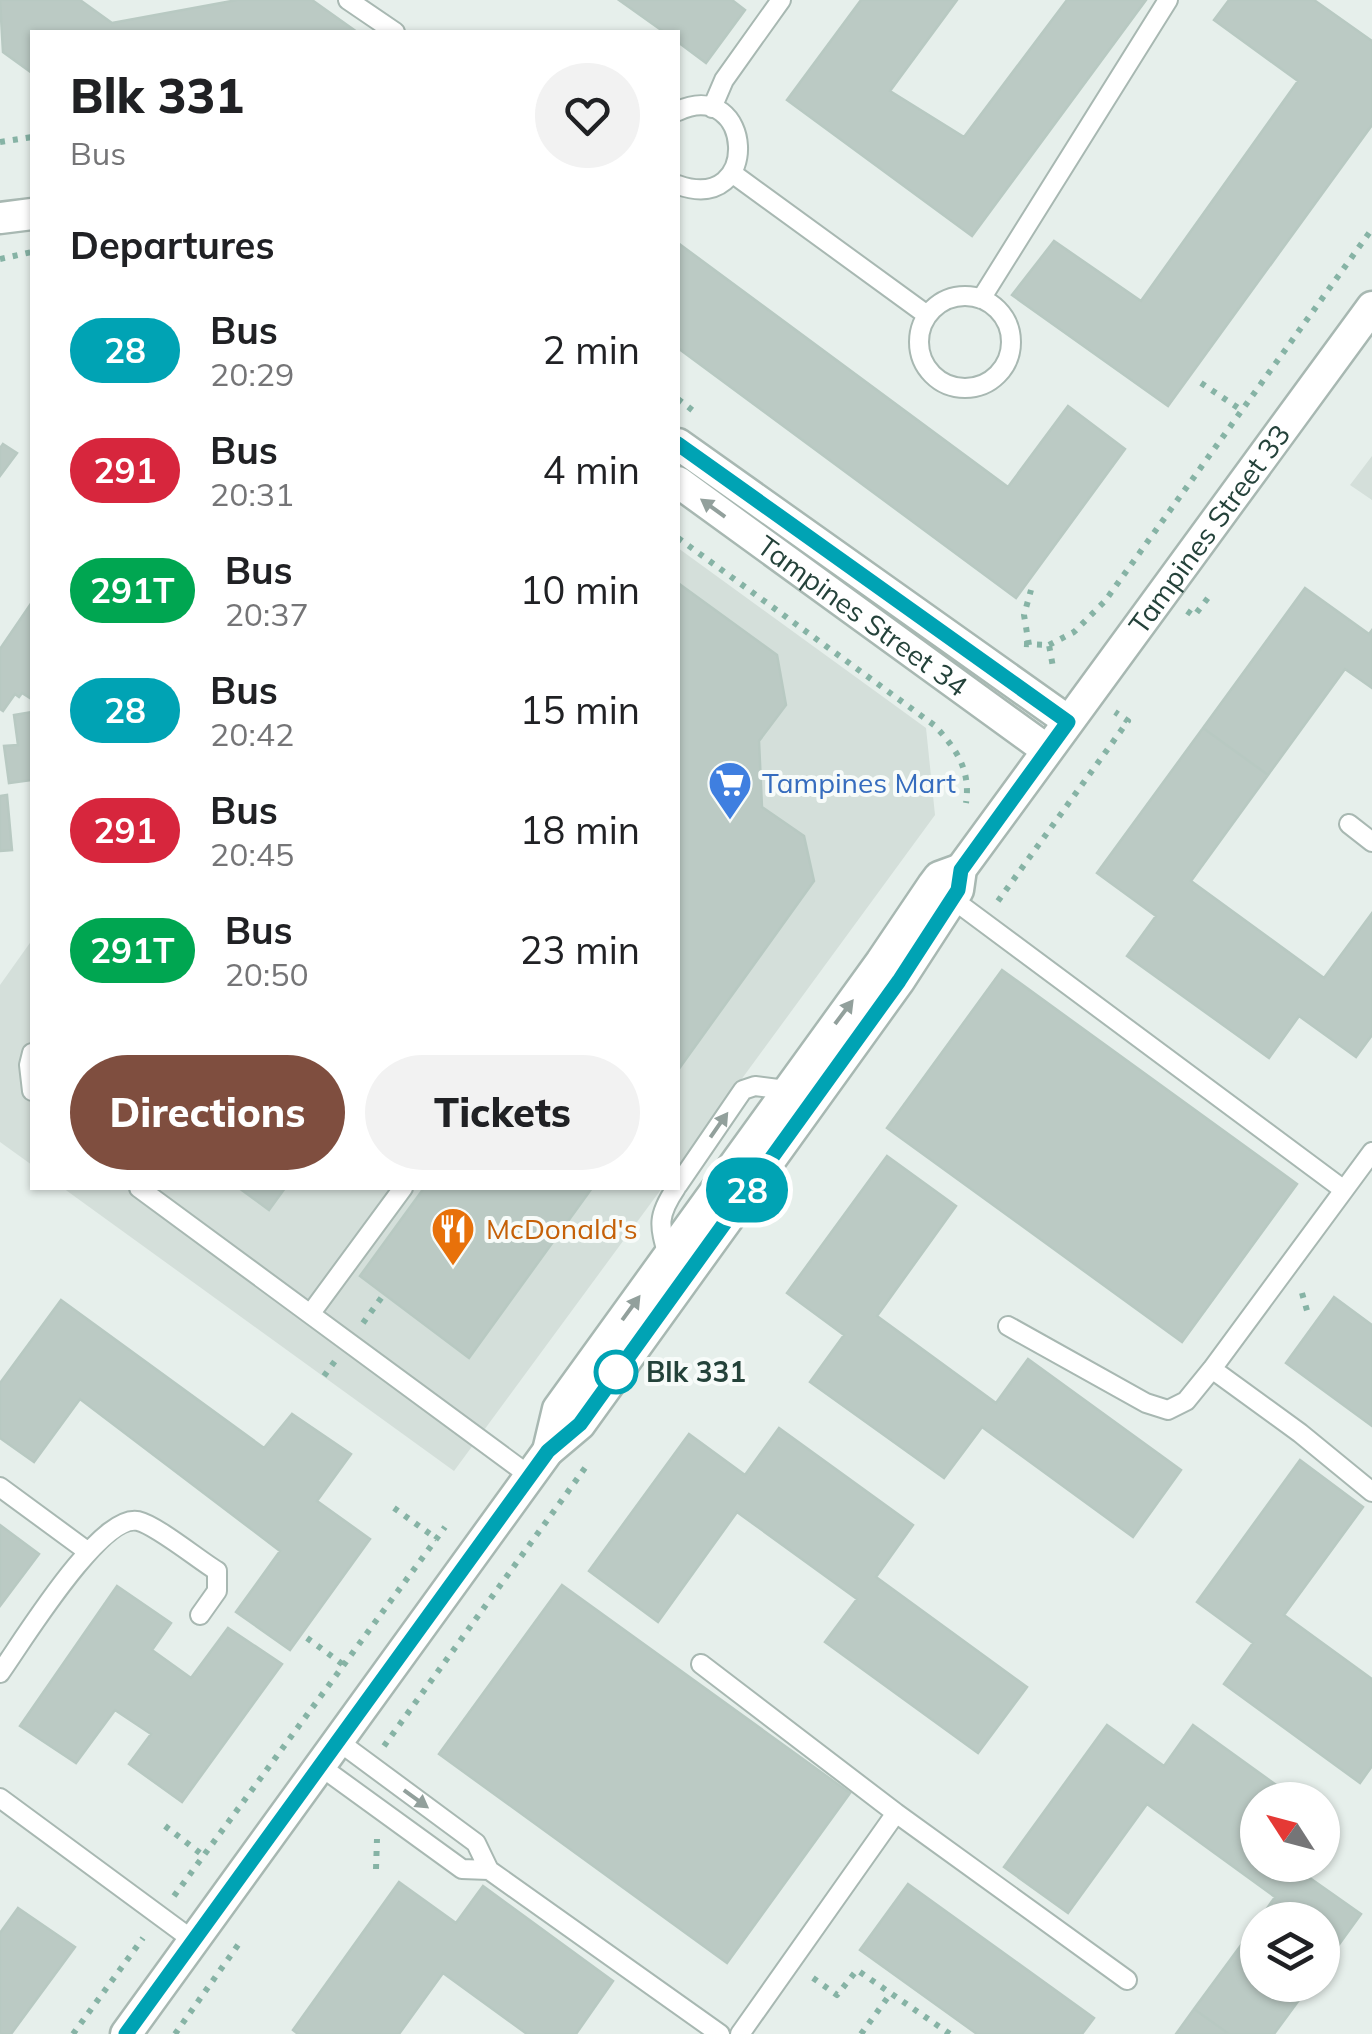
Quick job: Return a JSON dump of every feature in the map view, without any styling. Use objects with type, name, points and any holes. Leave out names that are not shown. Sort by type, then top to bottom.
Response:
[{"type":"street","points":[[0,218],[30,214]]},
{"type":"street","name":"Tampines Street 33","points":[[949,884],[1372,308]]},
{"type":"street","name":"Tampines Street 34","points":[[680,445],[1068,722]]},
{"type":"street","name":"Tampines Street 34","points":[[680,483],[1048,750]]},
{"type":"street","points":[[539,1463],[558,1409],[881,962],[949,884]]},
{"type":"street","points":[[126,2034],[374,1687],[539,1463],[580,1424],[899,981],[949,884]]},
{"type":"lane","points":[[348,0],[392,30]]},
{"type":"lane","points":[[712,108],[724,80],[781,0]]},
{"type":"lane","points":[[981,298],[1168,0]]},
{"type":"lane","points":[[680,111],[697,105],[712,108],[736,128],[740,144],[732,173],[720,184],[706,190],[680,185]]},
{"type":"lane","points":[[732,173],[927,315]]},
{"type":"lane","points":[[951,298],[981,298],[995,306],[1006,320],[1011,336],[1004,368],[978,388],[945,385],[922,363],[918,347],[920,330],[927,315],[951,298]]},
{"type":"lane","points":[[1349,824],[1372,842]]},
{"type":"lane","points":[[949,884],[1344,1190]]},
{"type":"lane","points":[[680,1180],[743,1090],[755,1086],[786,1090]]},
{"type":"lane","points":[[1008,1326],[1146,1404],[1168,1410],[1186,1401],[1212,1369],[1372,1152]]},
{"type":"lane","points":[[142,1190],[311,1313],[539,1463]]},
{"type":"lane","points":[[311,1313],[402,1190]]},
{"type":"lane","points":[[668,1256],[660,1220],[674,1190]]},
{"type":"lane","points":[[1212,1369],[1372,1492]]},
{"type":"lane","points":[[0,1488],[87,1552]]},
{"type":"lane","points":[[0,1674],[87,1552],[120,1524],[132,1520],[142,1522],[217,1571],[217,1591],[200,1614]]},
{"type":"lane","points":[[702,1664],[896,1813],[1126,1980]]},
{"type":"lane","points":[[329,1754],[476,1844],[489,1870],[720,2034]]},
{"type":"lane","points":[[329,1754],[462,1868],[489,1870]]},
{"type":"lane","points":[[0,1798],[194,1941]]},
{"type":"lane","points":[[740,2034],[896,1813]]},
{"type":"path","points":[[0,142],[30,138]]},
{"type":"path","points":[[1049,645],[1074,632],[1105,601],[1372,229]]},
{"type":"path","points":[[0,259],[30,252]]},
{"type":"path","points":[[1202,383],[1242,411]]},
{"type":"path","points":[[680,539],[934,725],[950,742],[964,767],[968,791],[965,809]]},
{"type":"path","points":[[1030,646],[1024,615],[1031,590]]},
{"type":"path","points":[[394,1508],[437,1539]]},
{"type":"path","points":[[307,1638],[374,1687]]},
{"type":"path","points":[[165,1826],[204,1856]]},
{"type":"path","points":[[73,2034],[160,1916]]},
{"type":"path","points":[[791,1963],[837,1994],[857,1970],[950,2034]]},
{"type":"path","points":[[861,2034],[890,1993]]},
{"type":"shaded area","points":[[1372,456],[1372,500],[1350,485]]},
{"type":"shaded area","points":[[680,549],[926,728],[935,815],[680,1163]]},
{"type":"shaded area","points":[[30,943],[30,1164],[0,1142],[0,985]]},
{"type":"shaded area","points":[[66,1190],[661,1190],[454,1471]]},
{"type":"building","points":[[0,0],[80,0],[112,23],[237,0],[312,0],[354,30],[30,30],[30,72],[3,52]]},
{"type":"building","points":[[619,0],[732,0],[745,10],[706,63],[680,44],[680,30],[661,30]]},
{"type":"building","points":[[861,0],[957,0],[890,91],[964,137],[1067,0],[1146,0],[972,236],[787,100]]},
{"type":"building","points":[[1229,0],[1314,0],[1372,41],[1372,125],[1168,406],[1012,295],[1054,241],[1141,301],[1298,81],[1214,20]]},
{"type":"building","points":[[680,244],[1008,487],[1068,406],[1125,449],[1016,598],[680,349]]},
{"type":"building","points":[[3,444],[17,453],[0,476],[0,448]]},
{"type":"building","name":"Tampines Mart","points":[[680,584],[777,655],[786,705],[759,741],[762,807],[804,836],[814,881],[680,1067]]},
{"type":"building","points":[[1305,588],[1369,634],[1372,630],[1372,688],[1345,669],[1268,775],[1203,728]]},
{"type":"building","points":[[30,605],[30,698],[15,694],[3,711],[0,709],[0,649]]},
{"type":"building","points":[[30,712],[30,780],[9,783],[4,746],[18,745],[14,715]]},
{"type":"building","points":[[1203,728],[1268,775],[1191,881],[1324,978],[1372,913],[1372,1035],[1356,1057],[1299,1016],[1269,1058],[1127,956],[1156,916],[1097,873]]},
{"type":"building","points":[[7,795],[12,850],[0,851],[0,796]]},
{"type":"building","points":[[1002,970],[1297,1184],[1182,1342],[887,1128]]},
{"type":"building","points":[[887,1156],[956,1206],[877,1316],[996,1403],[1028,1359],[1181,1470],[1133,1537],[982,1427],[944,1478],[810,1382],[844,1335],[787,1293]]},
{"type":"building","points":[[242,1190],[284,1190],[269,1210]]},
{"type":"building","points":[[423,1190],[591,1190],[469,1358],[360,1276]]},
{"type":"building","points":[[1334,1297],[1372,1325],[1372,1426],[1286,1363]]},
{"type":"building","points":[[61,1300],[264,1448],[292,1414],[351,1454],[317,1501],[370,1539],[290,1650],[236,1612],[280,1551],[80,1399],[34,1462],[0,1438],[0,1383]]},
{"type":"building","points":[[779,1428],[913,1525],[876,1577],[1027,1687],[978,1753],[825,1642],[857,1599],[737,1512],[658,1622],[589,1571],[689,1434],[745,1475]]},
{"type":"building","points":[[1300,1460],[1363,1507],[1284,1615],[1372,1679],[1372,1766],[1360,1783],[1224,1684],[1253,1643],[1197,1602]]},
{"type":"building","points":[[0,1525],[39,1554],[0,1606]]},
{"type":"building","points":[[562,1585],[850,1793],[727,1963],[439,1754]]},
{"type":"building","points":[[117,1586],[171,1623],[152,1650],[191,1678],[228,1628],[282,1664],[182,1802],[129,1764],[151,1734],[115,1710],[76,1763],[20,1726]]},
{"type":"building","points":[[1107,1725],[1164,1766],[1193,1725],[1272,1782],[1240,1782],[1240,1872],[1147,1804],[1068,1913],[1004,1867]]},
{"type":"building","points":[[399,1882],[456,1923],[483,1886],[613,1981],[576,2034],[527,2034],[443,1973],[399,2034],[298,2034],[293,2030]]},
{"type":"building","points":[[1254,1882],[1315,1882],[1361,1914],[1340,1943],[1340,1902],[1272,1902],[1275,1897]]},
{"type":"building","points":[[908,1884],[1094,2018],[1082,2034],[977,2034],[860,1950]]},
{"type":"building","points":[[18,1908],[75,1947],[11,2034],[0,2034],[0,1933]]},
{"type":"building","points":[[1240,1946],[1240,2002],[1298,2002],[1274,2034],[1229,2034],[1194,2009]]},
{"type":"building","points":[[1194,2009],[1229,2034],[1176,2034]]},
{"type":"bus line","name":"28","points":[[126,2034],[374,1687],[548,1451],[580,1424],[899,981],[958,890],[961,870],[1068,722],[680,445]]},
{"type":"place","name":"Tampines Mart","points":[[730,821]]},
{"type":"place","name":"McDonald's","points":[[453,1267]]},
{"type":"place","name":"Blk 331","points":[[616,1372]]}]
